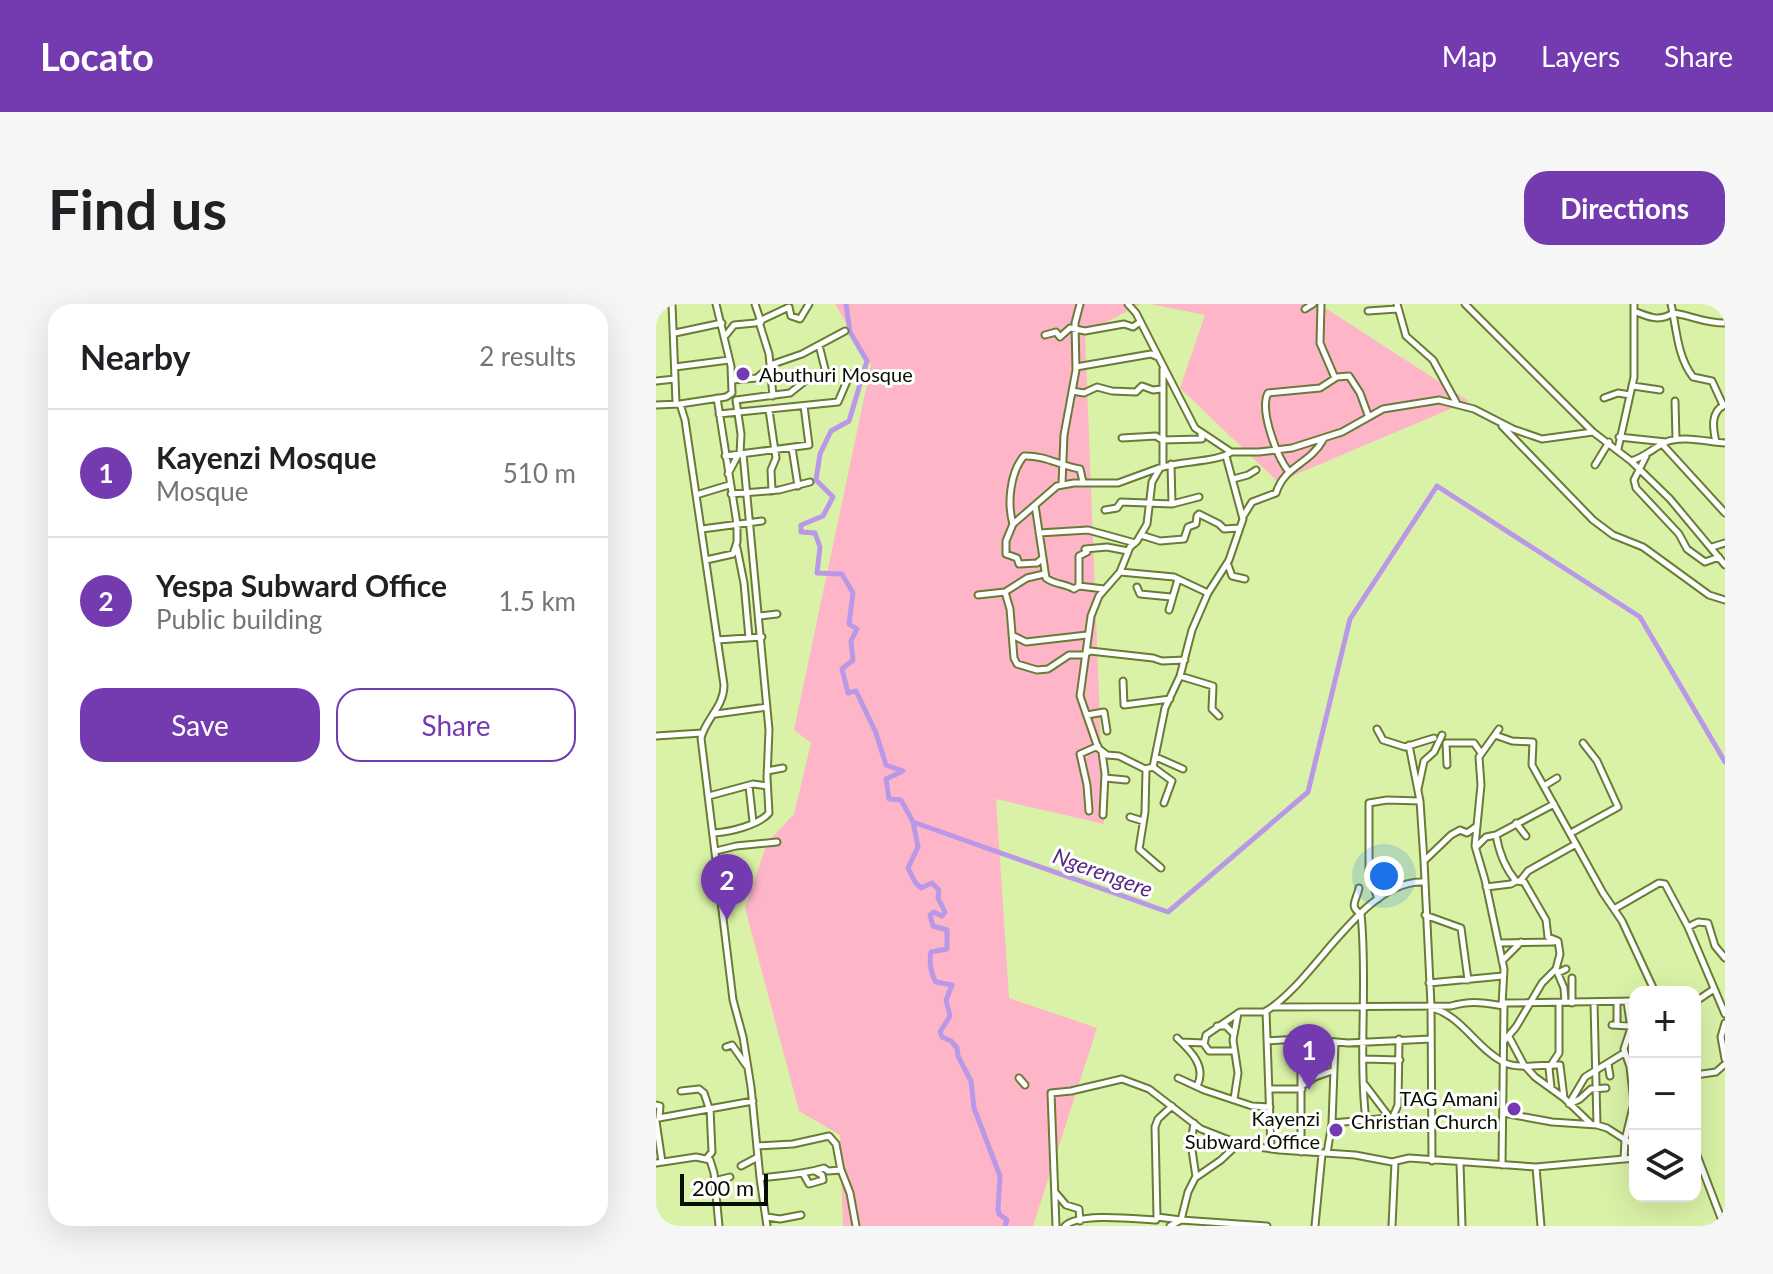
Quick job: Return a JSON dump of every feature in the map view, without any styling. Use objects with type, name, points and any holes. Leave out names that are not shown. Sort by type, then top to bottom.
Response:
[{"type":"street","points":[[672,304],[678,403],[688,433],[724,690],[715,714],[702,733],[733,1000],[753,1101],[767,1226]]},
{"type":"street","points":[[714,833],[744,827],[769,815],[767,707],[748,493],[740,454],[739,412],[732,393],[730,360],[717,304]]},
{"type":"street","points":[[755,304],[771,366],[773,396]]},
{"type":"street","points":[[775,304],[778,313]]},
{"type":"street","points":[[725,336],[734,325],[760,322],[789,307],[791,316],[800,319],[809,304]]},
{"type":"street","points":[[1062,484],[1062,462],[1076,367],[1075,328],[1080,304]]},
{"type":"street","points":[[1128,304],[1194,426],[1201,434],[1223,444],[1229,454],[1244,516]]},
{"type":"street","points":[[1305,309],[1313,304]]},
{"type":"street","points":[[1321,304],[1320,343],[1335,378]]},
{"type":"street","points":[[1465,304],[1593,432],[1618,449],[1670,499],[1725,565]]},
{"type":"street","points":[[1671,304],[1686,369],[1692,377],[1712,381],[1724,405],[1714,417],[1716,442]]},
{"type":"street","points":[[1368,311],[1397,306],[1405,335],[1433,360],[1456,403]]},
{"type":"street","points":[[1618,449],[1633,386],[1634,308],[1661,318],[1673,313],[1689,315],[1705,323],[1725,323]]},
{"type":"street","points":[[1045,335],[1056,332],[1060,337],[1070,328],[1085,331],[1124,324],[1133,327],[1140,322]]},
{"type":"street","points":[[675,333],[722,323]]},
{"type":"street","points":[[733,380],[757,378],[771,366],[845,331]]},
{"type":"street","points":[[736,400],[790,393],[805,381],[826,373],[819,345]]},
{"type":"street","points":[[1076,367],[1151,354],[1159,358]]},
{"type":"street","points":[[675,367],[730,360]]},
{"type":"street","points":[[1103,815],[1105,778],[1100,748],[1080,696],[1084,655],[1094,606],[1120,572],[1128,551],[1147,524],[1152,482],[1161,467],[1163,368]]},
{"type":"street","points":[[719,414],[838,402],[850,374]]},
{"type":"street","points":[[1289,472],[1276,451],[1264,406],[1266,395],[1272,391],[1320,388],[1335,378],[1351,377],[1368,415]]},
{"type":"street","points":[[656,381],[675,379]]},
{"type":"street","points":[[1072,391],[1084,393],[1097,387],[1136,392],[1142,386],[1161,389]]},
{"type":"street","points":[[1633,386],[1660,390]]},
{"type":"street","points":[[656,405],[717,398],[732,393]]},
{"type":"street","points":[[1604,398],[1620,393],[1630,395]]},
{"type":"street","points":[[717,398],[737,526],[736,547],[744,583],[749,638]]},
{"type":"street","points":[[1043,558],[1037,563],[1019,564],[1017,558],[1006,554],[1006,541],[1013,524],[1062,484],[1118,483],[1171,464],[1229,454],[1276,451],[1323,440],[1383,409],[1433,401],[1456,403],[1542,439],[1593,432]]},
{"type":"street","points":[[1675,401],[1676,439]]},
{"type":"street","points":[[725,456],[809,444],[804,406]]},
{"type":"street","points":[[769,410],[776,460],[771,470],[772,491]]},
{"type":"street","points":[[1495,420],[1593,520],[1613,535],[1643,547],[1709,595],[1725,600]]},
{"type":"street","points":[[1122,438],[1156,436],[1162,440],[1202,439],[1201,434]]},
{"type":"street","points":[[1619,437],[1664,443],[1725,513]]},
{"type":"street","points":[[1631,461],[1676,439],[1725,443]]},
{"type":"street","points":[[1245,579],[1230,574],[1227,568],[1244,516],[1252,502],[1276,493],[1279,484],[1296,464],[1313,456],[1323,440]]},
{"type":"street","points":[[1595,465],[1609,442]]},
{"type":"street","points":[[792,448],[798,486]]},
{"type":"street","points":[[728,475],[740,454]]},
{"type":"street","points":[[1013,524],[1009,508],[1020,459],[1031,456],[1062,462],[1080,469],[1083,482]]},
{"type":"street","points":[[1646,456],[1634,486],[1679,534],[1687,549],[1705,562],[1719,557]]},
{"type":"street","points":[[1171,464],[1172,504]]},
{"type":"street","points":[[1233,479],[1256,470]]},
{"type":"street","points":[[731,494],[772,491],[810,482]]},
{"type":"street","points":[[696,495],[729,485]]},
{"type":"street","points":[[1105,510],[1117,508],[1121,502],[1172,504],[1199,497]]},
{"type":"street","points":[[1035,505],[1044,576]]},
{"type":"street","points":[[1141,535],[1158,541],[1184,539],[1188,527],[1196,524],[1199,514],[1224,529],[1240,528]]},
{"type":"street","points":[[702,529],[762,521]]},
{"type":"street","points":[[1039,533],[1088,530],[1135,543]]},
{"type":"street","points":[[1712,547],[1725,543]]},
{"type":"street","points":[[706,560],[732,555],[736,547]]},
{"type":"street","points":[[1079,586],[1079,556],[1087,552],[1085,549],[1107,547],[1128,551]]},
{"type":"street","points":[[1153,767],[1165,708],[1180,676],[1192,630],[1208,593],[1229,560]]},
{"type":"street","points":[[1124,562],[1128,573]]},
{"type":"street","points":[[1120,572],[1162,574],[1208,593]]},
{"type":"street","points":[[978,595],[1005,592],[1027,578],[1044,576],[1056,584],[1067,584],[1074,589],[1079,586],[1104,589]]},
{"type":"street","points":[[1169,610],[1178,579]]},
{"type":"street","points":[[1137,587],[1140,594],[1171,597]]},
{"type":"street","points":[[1005,592],[1015,662],[1030,669],[1048,669],[1069,655],[1084,655],[1090,651],[1162,661],[1185,660]]},
{"type":"street","points":[[760,616],[777,614]]},
{"type":"street","points":[[1012,635],[1026,642],[1087,635]]},
{"type":"street","points":[[717,640],[762,637]]},
{"type":"street","points":[[1180,676],[1213,686],[1212,710],[1219,716]]},
{"type":"street","points":[[1123,681],[1124,705],[1171,698]]},
{"type":"street","points":[[715,714],[767,707]]},
{"type":"street","points":[[1087,715],[1104,712],[1107,731]]},
{"type":"street","points":[[1377,729],[1383,740],[1405,747],[1434,738]]},
{"type":"street","points":[[656,736],[702,733]]},
{"type":"street","points":[[1495,734],[1481,753],[1475,849],[1502,961],[1506,1039],[1502,1165]]},
{"type":"street","points":[[1447,765],[1446,743],[1474,743],[1495,734],[1512,741],[1533,742],[1532,765],[1637,948],[1653,986]]},
{"type":"street","points":[[1418,790],[1424,761],[1434,752],[1442,735]]},
{"type":"street","points":[[1474,743],[1481,753]]},
{"type":"street","points":[[1571,833],[1618,807],[1597,761],[1583,743]]},
{"type":"street","points":[[1409,745],[1420,801],[1424,861],[1431,1006],[1432,1161]]},
{"type":"street","points":[[1100,748],[1107,755],[1119,756],[1145,769],[1153,767]]},
{"type":"street","points":[[1089,811],[1080,754],[1100,748]]},
{"type":"street","points":[[1156,757],[1183,769]]},
{"type":"street","points":[[1153,767],[1173,782],[1164,803]]},
{"type":"street","points":[[767,771],[783,768]]},
{"type":"street","points":[[1145,769],[1140,851],[1161,868]]},
{"type":"street","points":[[1105,778],[1126,780]]},
{"type":"street","points":[[1544,786],[1557,778]]},
{"type":"street","points":[[709,796],[757,784],[767,786]]},
{"type":"street","points":[[749,786],[753,822]]},
{"type":"street","points":[[1378,899],[1369,874],[1369,803],[1420,801]]},
{"type":"street","points":[[1475,849],[1486,837],[1496,835],[1554,804]]},
{"type":"street","points":[[1130,817],[1143,821]]},
{"type":"street","points":[[1516,823],[1526,836]]},
{"type":"street","points":[[1424,861],[1451,835],[1460,830],[1467,833],[1477,826]]},
{"type":"street","points":[[1496,835],[1502,858],[1518,881],[1524,882],[1546,920],[1548,937],[1559,942]]},
{"type":"street","points":[[716,851],[777,842]]},
{"type":"street","points":[[1486,887],[1518,881],[1528,871],[1576,844]]},
{"type":"street","points":[[1204,1043],[1206,1034],[1238,1012],[1265,1012],[1274,1007],[1300,983],[1320,955],[1378,899],[1412,882],[1423,882]]},
{"type":"street","points":[[1614,909],[1663,882],[1688,927],[1725,1014]]},
{"type":"street","points":[[1359,888],[1353,904],[1361,914]]},
{"type":"street","points":[[1361,914],[1366,1121]]},
{"type":"street","points":[[1425,915],[1461,928],[1468,980]]},
{"type":"street","points":[[1688,927],[1698,922],[1708,923],[1715,946],[1725,958]]},
{"type":"street","points":[[1502,961],[1522,941]]},
{"type":"street","points":[[1499,943],[1559,942]]},
{"type":"street","points":[[1559,942],[1557,971],[1565,1003]]},
{"type":"street","points":[[1506,1039],[1542,983],[1557,971],[1566,969]]},
{"type":"street","points":[[1429,983],[1503,976]]},
{"type":"street","points":[[1551,1089],[1550,1064],[1559,1053],[1565,1003],[1572,978]]},
{"type":"street","points":[[1701,998],[1714,989]]},
{"type":"street","points":[[1274,1007],[1451,1006],[1477,1001],[1503,1006],[1505,1003],[1627,1002],[1629,1014]]},
{"type":"street","points":[[1617,1002],[1614,1025],[1629,1027]]},
{"type":"street","points":[[1594,1003],[1594,1125]]},
{"type":"street","points":[[1431,1006],[1443,1010],[1504,1063],[1560,1065],[1564,1098]]},
{"type":"street","points":[[1234,1099],[1238,1078],[1234,1034],[1238,1012]]},
{"type":"street","points":[[1265,1012],[1271,1149]]},
{"type":"street","points":[[1701,1074],[1716,1072],[1725,1061],[1721,1037],[1725,1023]]},
{"type":"street","points":[[1216,1026],[1226,1026],[1234,1034]]},
{"type":"street","points":[[1629,1032],[1624,1043],[1629,1064]]},
{"type":"street","points":[[1301,1039],[1301,1152]]},
{"type":"street","points":[[1268,1041],[1326,1039],[1335,1043],[1431,1039]]},
{"type":"street","points":[[1391,1119],[1398,1105],[1399,1039]]},
{"type":"street","points":[[1506,1039],[1535,1077],[1594,1125]]},
{"type":"street","points":[[1197,1086],[1200,1068],[1179,1040],[1204,1043],[1211,1052],[1234,1051]]},
{"type":"street","points":[[1315,1226],[1324,1153],[1332,1123],[1335,1043]]},
{"type":"street","points":[[726,1047],[732,1045],[747,1065]]},
{"type":"street","points":[[1569,1104],[1581,1083],[1625,1052]]},
{"type":"street","points":[[1364,1059],[1400,1060]]},
{"type":"street","points":[[1608,1064],[1610,1076]]},
{"type":"street","points":[[1269,1089],[1302,1088],[1315,1077],[1333,1070]]},
{"type":"street","points":[[1019,1078],[1025,1085]]},
{"type":"street","points":[[1178,1078],[1252,1106],[1270,1107]]},
{"type":"street","points":[[1056,1226],[1051,1093],[1122,1079],[1149,1089],[1203,1130],[1238,1144],[1395,1162],[1406,1158],[1536,1167],[1629,1159]]},
{"type":"street","points":[[1364,1084],[1391,1119]]},
{"type":"street","points":[[656,1121],[659,1163],[707,1158],[712,1152],[710,1108],[704,1093],[692,1088],[681,1091]]},
{"type":"street","points":[[1569,1104],[1595,1088],[1606,1088]]},
{"type":"street","points":[[656,1105],[660,1106],[659,1118],[753,1101]]},
{"type":"street","points":[[1151,1226],[1157,1218],[1155,1127],[1158,1119],[1172,1106]]},
{"type":"street","points":[[1503,1113],[1525,1119],[1607,1128],[1629,1142]]},
{"type":"street","points":[[1332,1123],[1391,1119],[1432,1125]]},
{"type":"street","points":[[1194,1123],[1190,1142],[1196,1177]]},
{"type":"street","points":[[1624,1159],[1629,1125]]},
{"type":"street","points":[[757,1146],[793,1144],[829,1136],[836,1143],[856,1224]]},
{"type":"street","points":[[1181,1222],[1187,1195],[1196,1177],[1219,1162],[1238,1144]]},
{"type":"street","points":[[741,1166],[758,1157]]},
{"type":"street","points":[[707,1158],[711,1162],[719,1225],[726,1222]]},
{"type":"street","points":[[1392,1226],[1395,1162]]},
{"type":"street","points":[[1460,1163],[1462,1226]]},
{"type":"street","points":[[1701,1166],[1724,1226]]},
{"type":"street","points":[[1536,1167],[1541,1226]]},
{"type":"street","points":[[760,1178],[803,1174],[824,1168],[841,1171]]},
{"type":"street","points":[[803,1174],[809,1184],[823,1180],[823,1176],[815,1171]]},
{"type":"street","points":[[714,1181],[730,1177]]},
{"type":"street","points":[[1055,1192],[1064,1204],[1079,1209],[1085,1222]]},
{"type":"street","points":[[1718,1211],[1724,1204]]},
{"type":"street","points":[[766,1217],[780,1219],[801,1215]]},
{"type":"street","points":[[1065,1226],[1074,1220],[1085,1222],[1122,1218],[1267,1226]]},
{"type":"street","points":[[1170,1226],[1181,1222]]},
{"type":"shaded area","points":[[835,304],[1140,304],[1085,334],[1104,824],[996,799],[1009,998],[1097,1028],[1033,1226],[843,1226],[840,1135],[799,1111],[745,908],[767,843],[794,814],[811,743],[794,730],[871,365]]},
{"type":"shaded area","points":[[1150,304],[1319,304],[1469,401],[1278,482],[1180,388],[1205,315]]},
{"type":"waterway","name":"Ngerengere","points":[[846,304],[850,332],[867,361],[849,421],[831,431],[820,454],[816,480],[833,497],[823,516],[801,525],[801,532],[815,533],[820,547],[817,573],[842,574],[853,593],[849,624],[857,629],[851,641],[853,660],[842,669],[848,693],[856,691],[876,733],[886,765],[903,771],[886,779],[889,799],[901,800],[913,822],[1168,912],[1308,792],[1350,619],[1437,486],[1640,617],[1725,762]]},
{"type":"waterway","points":[[913,822],[918,847],[908,868],[921,888],[932,883],[939,890],[938,898],[945,912],[942,916],[934,912],[930,915],[933,926],[947,930],[947,949],[931,952],[933,976],[936,982],[952,985],[946,1000],[950,1016],[940,1032],[957,1048],[971,1081],[974,1108],[1000,1176],[998,1209],[1007,1220],[1005,1226]]},
{"type":"place","name":"Abuthuri Mosque","points":[[743,374]]},
{"type":"place","name":"Yespa Subward Office","points":[[727,920]]},
{"type":"place","name":"Kayenzi Mosque","points":[[1309,1090]]},
{"type":"place","name":"TAG Amani Christian Church","points":[[1514,1109]]},
{"type":"place","name":"Kayenzi Subward Office","points":[[1336,1130]]}]
